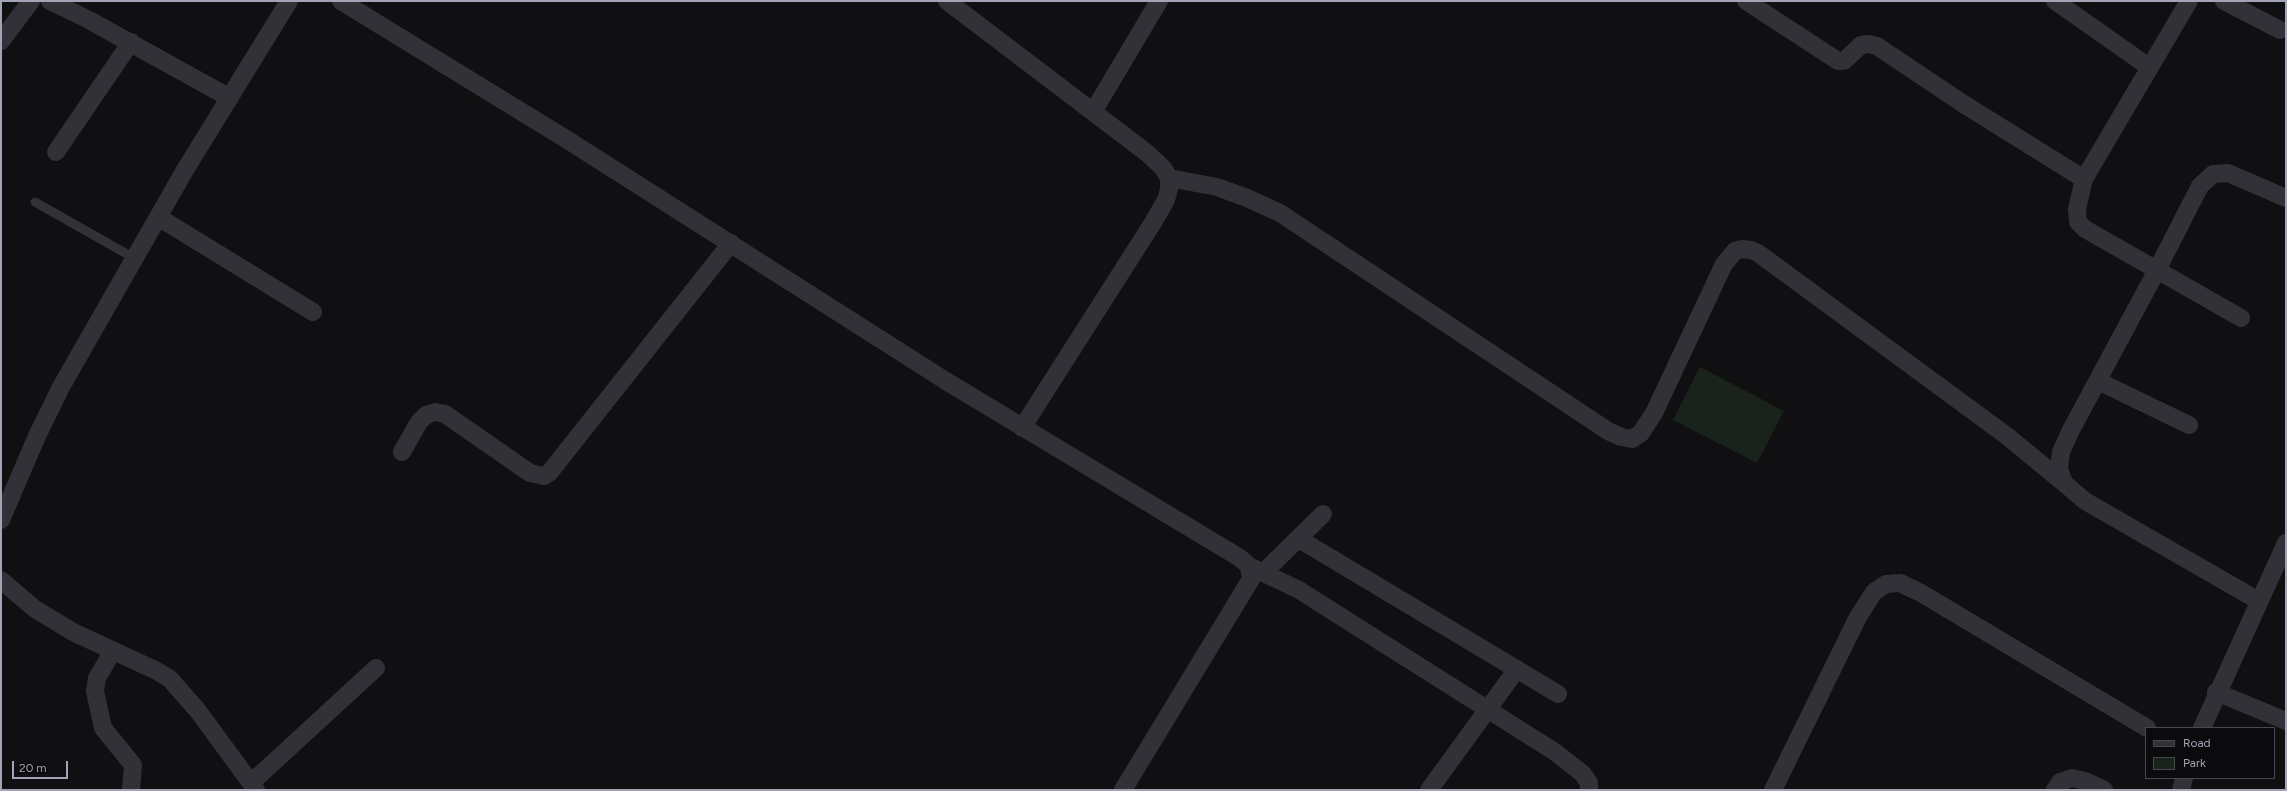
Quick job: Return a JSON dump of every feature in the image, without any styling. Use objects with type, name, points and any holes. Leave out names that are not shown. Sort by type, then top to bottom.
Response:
[{"type":"street","points":[[1,41],[31,1]]},
{"type":"street","points":[[50,1],[131,42],[230,98]]},
{"type":"street","points":[[1,520],[37,436],[61,387],[158,217],[289,1]]},
{"type":"street","points":[[341,1],[731,243],[1022,428],[1256,569],[1299,590],[1554,752],[1583,774],[1589,783],[1589,790]]},
{"type":"street","points":[[946,1],[968,8],[1093,112],[1147,153],[1163,168],[1169,178],[1169,189],[1162,207],[1022,428]]},
{"type":"street","points":[[1093,112],[1160,1]]},
{"type":"street","points":[[1746,1],[1838,61],[1844,61],[1861,45],[1868,44],[1877,46],[2084,179]]},
{"type":"street","points":[[2055,1],[2148,67]]},
{"type":"street","points":[[2189,1],[2148,67],[2084,179],[2076,209],[2078,222],[2085,229],[2241,318]]},
{"type":"street","points":[[2224,1],[2280,30]]},
{"type":"street","points":[[56,152],[131,42]]},
{"type":"street","points":[[2064,483],[2059,469],[2061,452],[2200,186],[2213,174],[2228,173],[2286,198]]},
{"type":"street","points":[[1169,178],[1217,187],[1247,198],[1280,213],[1608,431],[1621,437],[1632,439],[1641,433],[1654,413],[1724,264],[1735,251],[1742,249],[1758,253],[2006,436],[2084,501],[2259,601]]},
{"type":"street","points":[[158,217],[314,312]]},
{"type":"street","points":[[402,452],[419,422],[426,415],[435,412],[445,414],[530,473],[544,476],[550,472],[731,243]]},
{"type":"street","points":[[2098,381],[2189,425]]},
{"type":"street","points":[[1123,790],[1256,569],[1323,514]]},
{"type":"street","points":[[1304,542],[1558,694]]},
{"type":"street","points":[[2202,727],[2216,692],[2286,543]]},
{"type":"street","points":[[1,580],[35,609],[50,619],[73,632],[157,671],[170,679],[198,711],[253,787],[376,668]]},
{"type":"street","points":[[1773,790],[1858,617],[1874,592],[1886,584],[1900,583],[1921,593],[2145,727]]},
{"type":"street","points":[[113,651],[97,678],[95,691],[103,728],[133,765],[131,790]]},
{"type":"street","points":[[1429,790],[1517,669]]},
{"type":"street","points":[[2216,692],[2286,722]]},
{"type":"street","points":[[2055,790],[2060,782],[2072,778],[2085,781],[2104,790]]},
{"type":"street","points":[[2181,790],[2184,779]]},
{"type":"lane","points":[[35,202],[134,258]]},
{"type":"green space","points":[[1700,367],[1784,411],[1757,463],[1673,420]]}]
